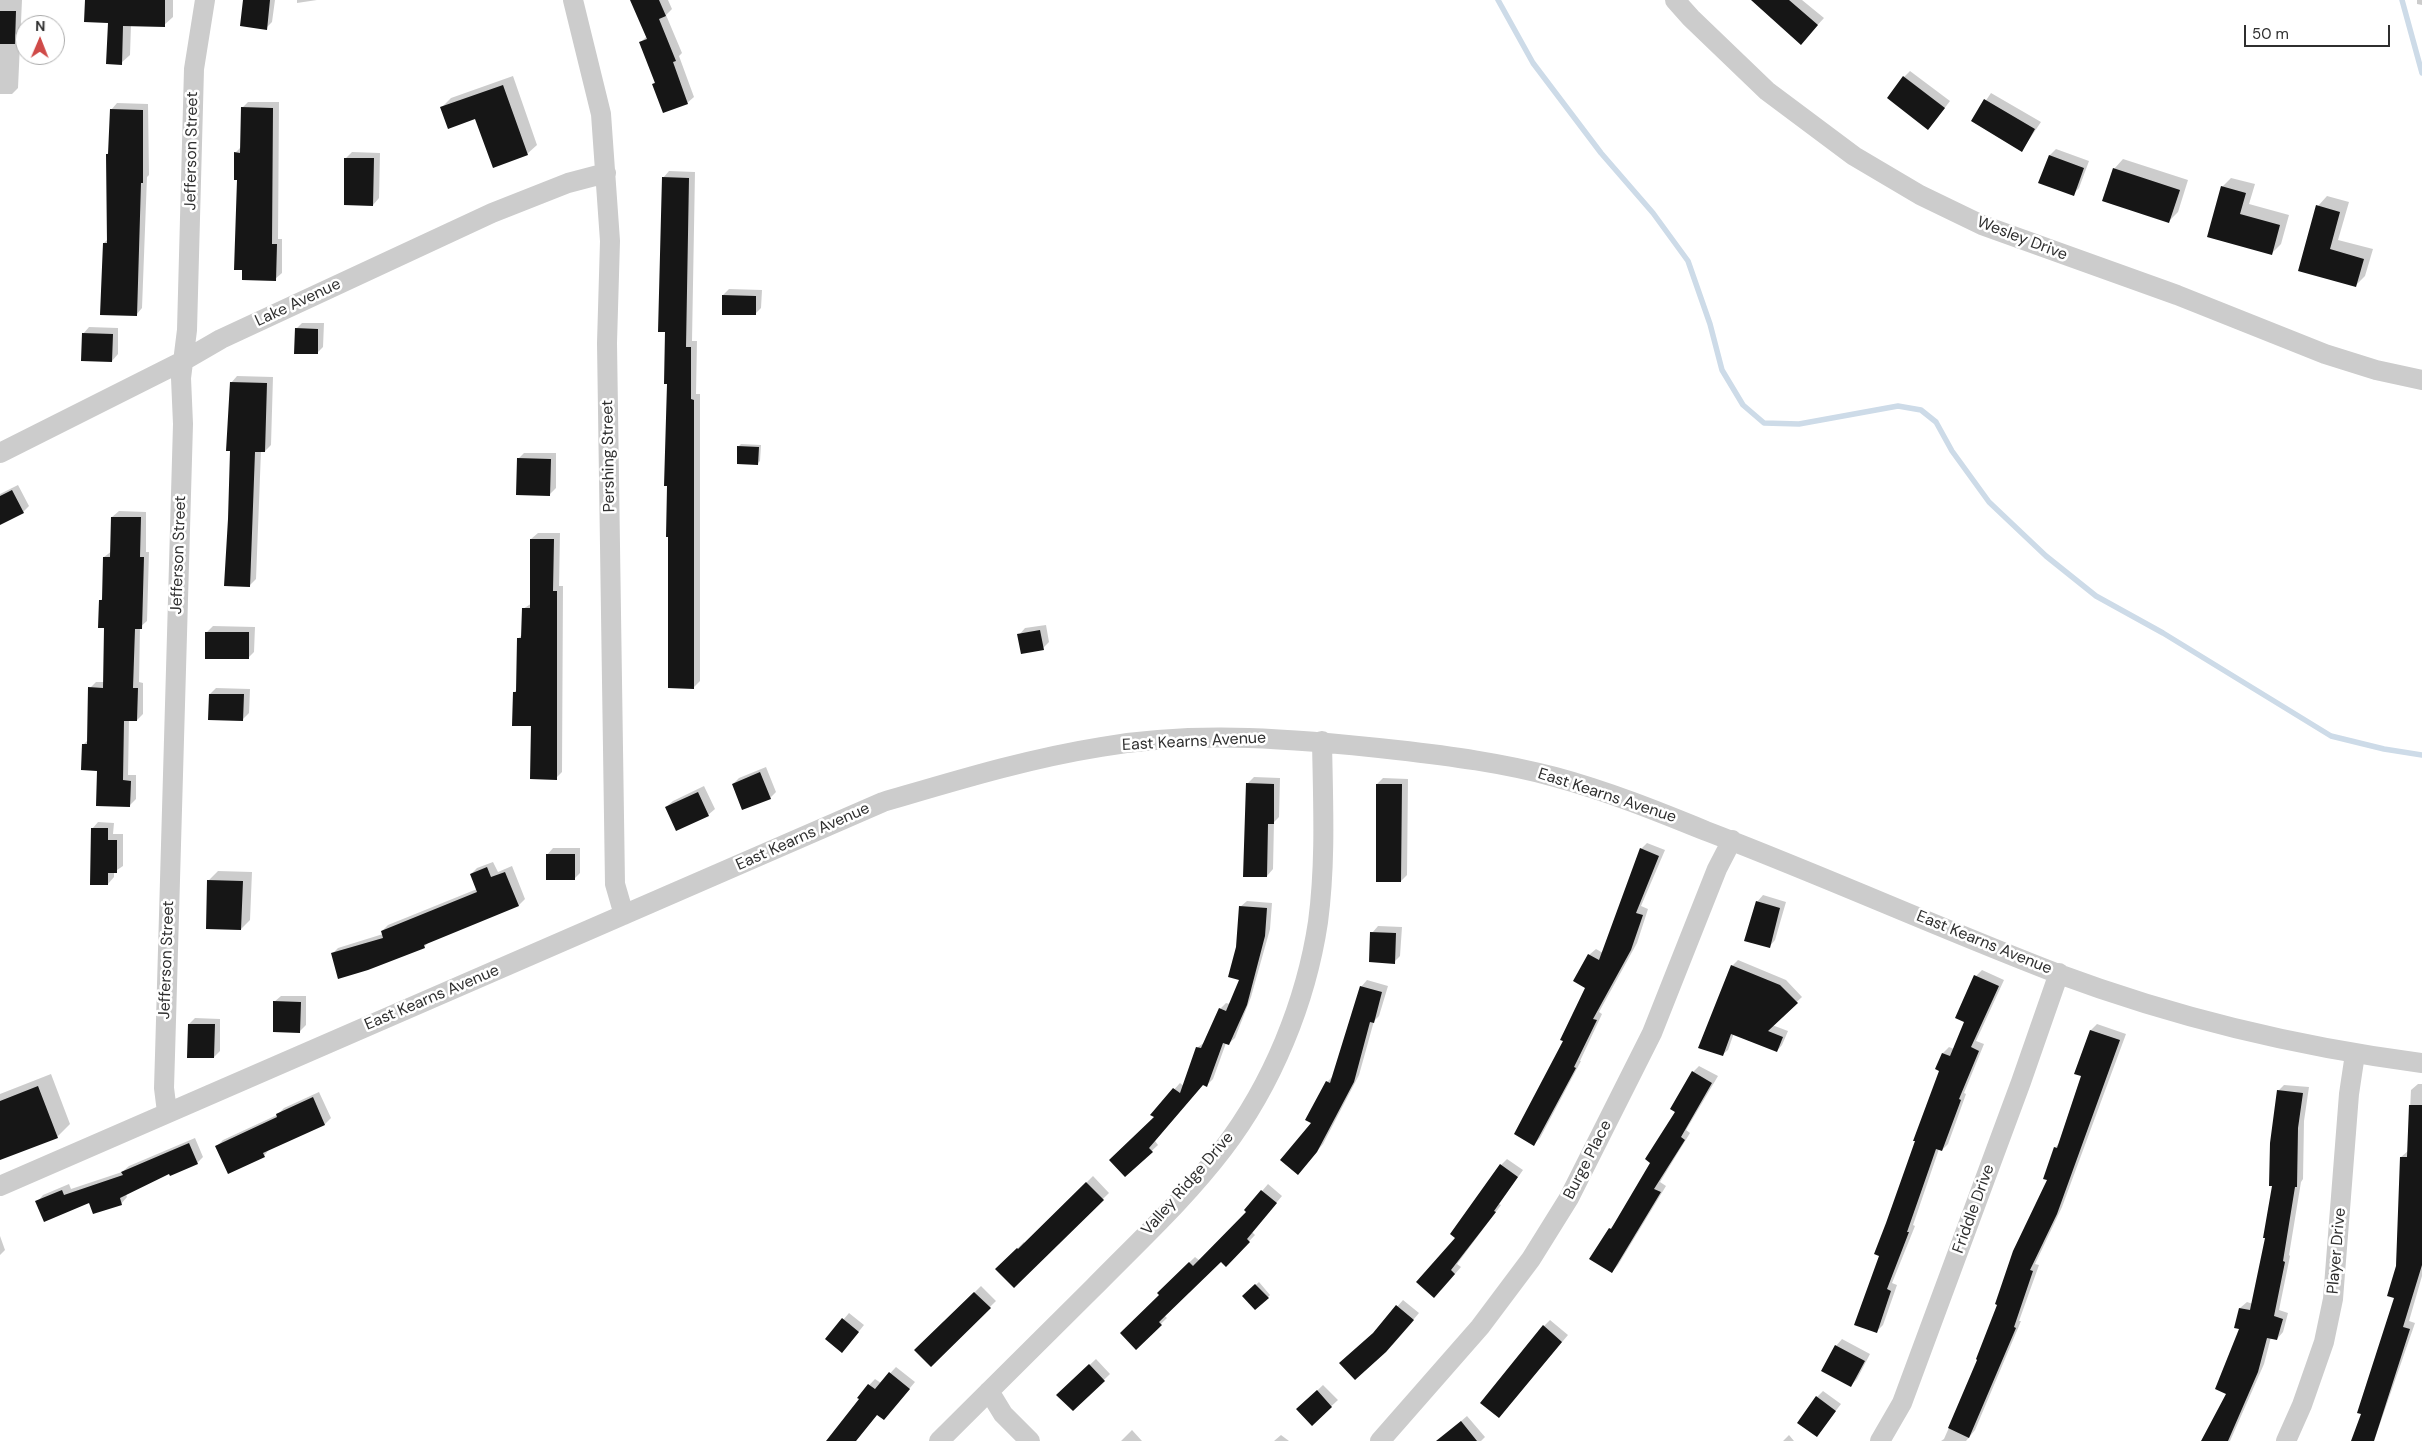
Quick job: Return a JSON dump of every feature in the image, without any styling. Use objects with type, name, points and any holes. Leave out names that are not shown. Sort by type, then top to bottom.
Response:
[{"type":"street","name":"Jefferson Street","points":[[167,1112],[164,1088],[164,1055],[183,361],[187,330],[194,69],[205,0]]},
{"type":"street","name":"Pershing Street","points":[[573,0],[601,114],[610,241],[607,343],[615,884],[624,915]]},
{"type":"street","name":"Wesley Drive","points":[[1675,0],[1690,18],[1767,91],[1854,156],[1920,195],[1982,225],[2177,295],[2324,354],[2376,370],[2422,380]]},
{"type":"street","name":"Lake Avenue","points":[[0,453],[183,361],[221,339],[492,213],[568,183],[606,173]]},
{"type":"street","name":"East Kearns Avenue","points":[[0,1186],[883,802],[1008,765],[1103,746],[1244,736],[1322,741],[1471,759],[1555,777],[1640,805],[1732,840],[2059,974],[2183,1014],[2355,1054],[2422,1063]]},
{"type":"street","name":"Valley Ridge Drive","points":[[939,1441],[1173,1208],[1223,1149],[1252,1104],[1276,1059],[1292,1019],[1304,982],[1318,922],[1324,848],[1322,741]]},
{"type":"street","name":"Burge Place","points":[[1380,1441],[1422,1396],[1480,1327],[1531,1259],[1570,1198],[1652,1033],[1716,869],[1732,840]]},
{"type":"street","name":"Friddle Drive","points":[[1880,1441],[1902,1404],[2059,974]]},
{"type":"street","name":"Player Drive","points":[[2286,1441],[2302,1405],[2324,1342],[2333,1299],[2348,1104],[2355,1054]]},
{"type":"street","points":[[990,1391],[1003,1414],[1030,1441]]},
{"type":"building","points":[[85,0],[165,0],[165,27],[123,26],[122,65],[106,64],[108,23],[84,22]]},
{"type":"building","points":[[243,0],[270,0],[267,30],[240,26]]},
{"type":"building","points":[[630,0],[659,0],[666,16],[659,19],[676,61],[673,62],[688,104],[663,113],[652,84],[655,83],[639,42],[647,39]]},
{"type":"building","points":[[1751,0],[1789,0],[1818,25],[1801,45]]},
{"type":"building","points":[[0,11],[16,11],[15,44],[0,44]]},
{"type":"building","points":[[1903,76],[1945,108],[1928,130],[1887,98]]},
{"type":"building","points":[[503,85],[528,155],[493,168],[475,119],[448,129],[440,107]]},
{"type":"building","points":[[1984,99],[2035,129],[2022,152],[1971,121]]},
{"type":"building","points":[[241,107],[273,108],[272,244],[277,244],[276,281],[242,280],[242,270],[234,270],[237,180],[234,180],[234,152],[240,153]]},
{"type":"building","points":[[110,109],[143,110],[143,183],[141,183],[137,316],[100,315],[103,243],[107,243],[106,154],[108,154]]},
{"type":"building","points":[[2049,155],[2084,168],[2074,196],[2038,183]]},
{"type":"building","points":[[344,158],[374,158],[373,206],[344,205]]},
{"type":"building","points":[[2113,168],[2180,190],[2169,223],[2102,201]]},
{"type":"building","points":[[662,177],[689,178],[686,347],[691,347],[691,399],[694,400],[694,689],[668,688],[667,486],[664,486],[667,384],[664,384],[665,332],[658,332]]},
{"type":"building","points":[[2221,186],[2246,193],[2240,214],[2280,225],[2272,255],[2207,237]]},
{"type":"building","points":[[2316,205],[2340,212],[2330,249],[2364,259],[2356,287],[2298,271]]},
{"type":"building","points":[[722,295],[756,296],[756,315],[722,315]]},
{"type":"building","points":[[295,328],[318,329],[318,354],[294,354]]},
{"type":"building","points":[[82,333],[113,334],[112,362],[81,361]]},
{"type":"building","points":[[230,382],[267,383],[265,452],[255,452],[250,587],[224,586],[230,451],[226,451]]},
{"type":"building","points":[[737,446],[759,447],[758,465],[737,464]]},
{"type":"building","points":[[517,458],[551,459],[550,496],[516,495]]},
{"type":"building","points":[[12,490],[24,513],[0,525],[0,496]]},
{"type":"building","points":[[111,517],[141,517],[140,557],[144,557],[142,629],[135,629],[133,688],[138,688],[137,721],[124,721],[123,780],[131,781],[130,807],[96,806],[97,771],[81,770],[82,744],[87,744],[88,687],[103,688],[104,628],[98,628],[99,600],[102,600],[103,557],[110,557]]},
{"type":"building","points":[[530,539],[554,539],[553,591],[557,591],[557,780],[530,779],[531,726],[512,726],[513,692],[516,692],[517,638],[521,638],[522,608],[530,608]]},
{"type":"building","points":[[1040,630],[1044,650],[1021,654],[1017,634]]},
{"type":"building","points":[[205,632],[249,632],[249,659],[205,659]]},
{"type":"building","points":[[209,694],[244,694],[243,721],[208,720]]},
{"type":"building","points":[[760,772],[771,799],[742,810],[732,784]]},
{"type":"building","points":[[1246,783],[1274,784],[1274,824],[1268,824],[1267,877],[1243,877]]},
{"type":"building","points":[[1376,784],[1402,784],[1401,882],[1376,882]]},
{"type":"building","points":[[698,792],[709,816],[676,831],[665,807]]},
{"type":"building","points":[[91,828],[108,828],[108,840],[117,840],[117,873],[108,873],[108,885],[90,885]]},
{"type":"building","points":[[1640,848],[1659,856],[1636,913],[1643,915],[1631,950],[1593,1019],[1597,1020],[1574,1067],[1576,1068],[1534,1146],[1514,1134],[1563,1041],[1560,1040],[1585,988],[1573,981],[1588,954],[1599,960]]},
{"type":"building","points":[[546,854],[575,854],[575,880],[546,880]]},
{"type":"building","points":[[487,867],[491,877],[505,872],[519,906],[424,945],[425,948],[368,970],[338,979],[331,953],[383,938],[381,931],[477,892],[470,874]]},
{"type":"building","points":[[207,880],[243,881],[241,930],[206,929]]},
{"type":"building","points":[[1756,901],[1780,908],[1770,948],[1744,941]]},
{"type":"building","points":[[1239,906],[1267,908],[1265,936],[1247,1005],[1229,1045],[1223,1043],[1207,1087],[1203,1085],[1149,1148],[1153,1152],[1125,1177],[1109,1160],[1154,1117],[1150,1115],[1173,1088],[1180,1093],[1196,1047],[1201,1048],[1219,1008],[1226,1011],[1239,980],[1228,977],[1236,947]]},
{"type":"building","points":[[1370,932],[1396,933],[1395,964],[1369,962]]},
{"type":"building","points":[[1731,965],[1780,985],[1798,1003],[1768,1031],[1783,1037],[1777,1052],[1731,1034],[1723,1056],[1698,1048]]},
{"type":"building","points":[[1974,975],[1999,986],[1971,1047],[1979,1051],[1959,1099],[1961,1100],[1942,1151],[1936,1149],[1907,1232],[1909,1232],[1887,1289],[1891,1291],[1877,1333],[1854,1325],[1879,1256],[1874,1254],[1939,1071],[1935,1069],[1942,1053],[1950,1056],[1964,1022],[1955,1018]]},
{"type":"building","points":[[1360,986],[1382,992],[1374,1023],[1370,1022],[1354,1082],[1317,1152],[1298,1175],[1280,1160],[1311,1123],[1305,1120],[1326,1081],[1330,1083]]},
{"type":"building","points":[[273,1001],[301,1002],[300,1033],[273,1032]]},
{"type":"building","points":[[188,1024],[215,1024],[214,1058],[187,1058]]},
{"type":"building","points":[[2090,1030],[2120,1040],[2057,1214],[2030,1270],[2033,1271],[2014,1327],[2016,1328],[1969,1438],[1948,1428],[1977,1360],[1997,1305],[1995,1304],[2013,1251],[2047,1180],[2043,1179],[2054,1147],[2057,1148],[2081,1076],[2074,1074]]},
{"type":"building","points":[[1692,1071],[1712,1083],[1681,1137],[1685,1140],[1654,1189],[1661,1192],[1612,1273],[1589,1259],[1609,1228],[1611,1229],[1650,1163],[1645,1159],[1675,1112],[1670,1109]]},
{"type":"building","points":[[38,1086],[58,1138],[0,1160],[0,1101]]},
{"type":"building","points":[[2277,1090],[2303,1093],[2298,1128],[2297,1187],[2295,1187],[2283,1261],[2285,1262],[2274,1316],[2283,1319],[2277,1340],[2267,1338],[2258,1372],[2228,1441],[2201,1441],[2226,1394],[2215,1389],[2239,1329],[2234,1328],[2239,1308],[2250,1310],[2265,1238],[2263,1238],[2272,1186],[2269,1186],[2270,1143]]},
{"type":"building","points":[[313,1097],[325,1125],[263,1153],[265,1157],[228,1174],[215,1146],[277,1117],[276,1114]]},
{"type":"building","points":[[2409,1105],[2422,1105],[2422,1265],[2403,1327],[2410,1329],[2374,1441],[2351,1441],[2361,1414],[2357,1413],[2394,1298],[2387,1296],[2396,1266],[2400,1157],[2407,1157]]},
{"type":"building","points":[[189,1143],[198,1164],[170,1176],[169,1174],[120,1198],[122,1205],[93,1214],[89,1203],[44,1222],[35,1201],[62,1190],[64,1195],[123,1175],[121,1172]]},
{"type":"building","points":[[1500,1164],[1518,1177],[1494,1211],[1496,1212],[1451,1270],[1455,1274],[1434,1298],[1416,1282],[1455,1238],[1450,1234]]},
{"type":"building","points":[[1086,1182],[1104,1200],[1014,1288],[995,1269]]},
{"type":"building","points":[[1261,1190],[1277,1203],[1247,1239],[1250,1242],[1226,1267],[1221,1262],[1159,1322],[1162,1325],[1136,1350],[1120,1333],[1189,1262],[1193,1266],[1246,1212],[1244,1210]]},
{"type":"building","points":[[1255,1284],[1269,1298],[1255,1310],[1242,1296]]},
{"type":"building","points":[[974,1292],[991,1308],[931,1367],[914,1350]]},
{"type":"building","points":[[1396,1305],[1414,1320],[1386,1352],[1355,1380],[1339,1363],[1373,1333]]},
{"type":"building","points":[[842,1318],[859,1332],[842,1353],[825,1339]]},
{"type":"building","points":[[1543,1325],[1562,1342],[1499,1418],[1480,1403]]},
{"type":"building","points":[[1835,1345],[1865,1361],[1851,1387],[1821,1371]]},
{"type":"building","points":[[1089,1364],[1105,1381],[1073,1411],[1056,1395]]},
{"type":"building","points":[[889,1372],[910,1389],[884,1420],[877,1415],[856,1441],[826,1441],[859,1399],[857,1398],[868,1384],[875,1389]]},
{"type":"building","points":[[1317,1390],[1332,1407],[1312,1426],[1296,1409]]},
{"type":"building","points":[[1816,1396],[1836,1411],[1817,1437],[1797,1423]]},
{"type":"building","points":[[1461,1421],[1477,1441],[1436,1441]]},
{"type":"waterway","points":[[1498,0],[1533,63],[1601,153],[1653,213],[1688,261],[1710,324],[1722,370],[1743,405],[1764,423],[1799,424],[1898,406],[1921,410],[1936,422],[1952,451],[1989,502],[2046,556],[2096,596],[2163,633],[2331,736],[2384,749],[2422,755]]},
{"type":"waterway","points":[[2402,0],[2422,73]]}]
